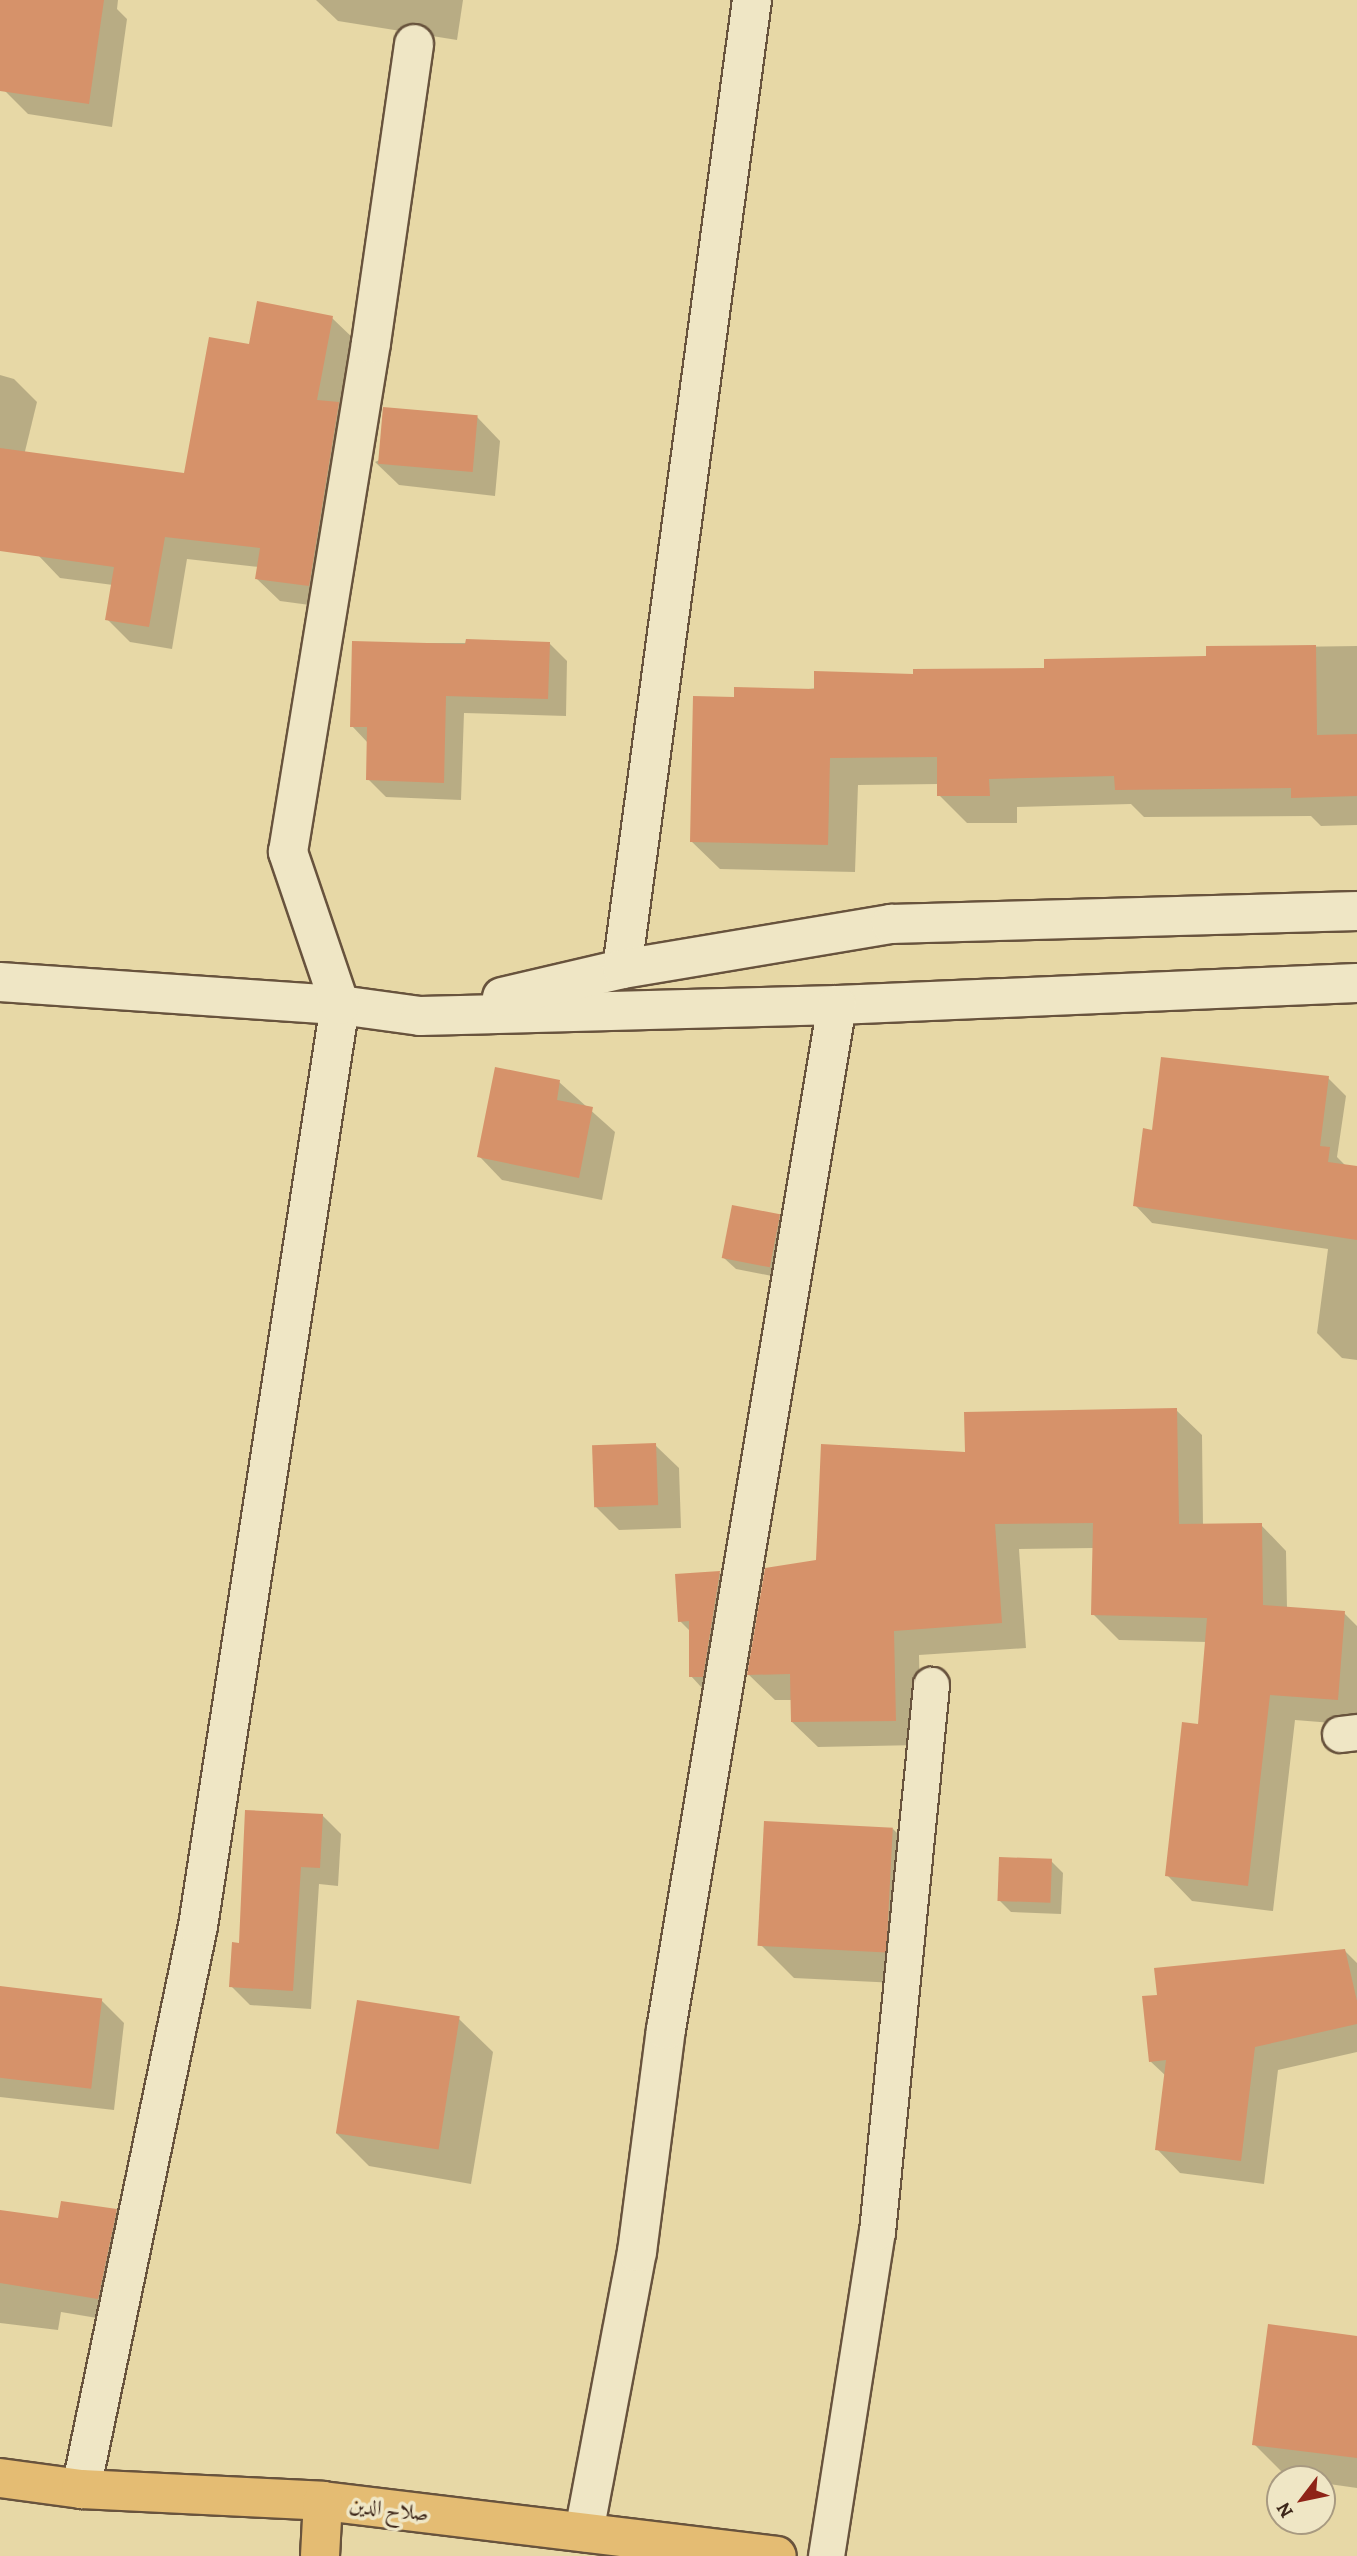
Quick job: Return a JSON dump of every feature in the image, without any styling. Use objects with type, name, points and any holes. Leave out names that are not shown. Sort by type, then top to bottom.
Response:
[{"type":"highway","name":"صلاح الدين","points":[[0,2478],[80,2489],[323,2501],[777,2556]]},
{"type":"highway","points":[[320,2556],[323,2501]]},
{"type":"street","points":[[622,969],[752,0]]},
{"type":"street","points":[[80,2489],[198,1926],[340,1005],[288,852],[369,356],[414,44]]},
{"type":"street","points":[[420,1016],[622,969],[891,924],[1357,911]]},
{"type":"street","points":[[0,982],[340,1005],[420,1016],[837,1005],[1357,983]]},
{"type":"street","points":[[584,2532],[637,2252],[666,2029],[837,1005]]},
{"type":"lane","points":[[826,2556],[877,2232],[931,1685]]},
{"type":"building","points":[[0,0],[104,0],[89,104],[0,91]]},
{"type":"building","points":[[257,301],[333,316],[317,400],[339,402],[309,586],[255,579],[260,548],[165,537],[149,627],[105,620],[114,567],[0,551],[0,448],[184,473],[209,337],[249,344]]},
{"type":"building","points":[[383,407],[478,415],[473,472],[378,464]]},
{"type":"building","points":[[466,639],[550,642],[548,699],[446,696],[444,783],[366,780],[367,727],[350,727],[352,641],[465,644]]},
{"type":"building","points":[[1316,645],[1317,735],[1357,734],[1357,796],[1291,798],[1291,788],[1115,790],[1114,776],[989,779],[990,796],[937,796],[937,757],[830,758],[828,845],[690,842],[693,696],[734,697],[734,687],[814,689],[814,671],[913,674],[913,669],[1044,668],[1044,659],[1206,656],[1206,646]]},
{"type":"building","points":[[1161,1057],[1329,1076],[1320,1146],[1330,1147],[1328,1162],[1357,1166],[1357,1240],[1133,1206],[1143,1128],[1152,1130]]},
{"type":"building","points":[[495,1067],[560,1080],[557,1100],[593,1107],[579,1178],[477,1157]]},
{"type":"building","points":[[732,1205],[780,1214],[770,1267],[722,1258]]},
{"type":"building","points":[[1177,1408],[1179,1524],[1262,1523],[1263,1605],[1345,1611],[1338,1700],[1270,1695],[1248,1886],[1165,1876],[1182,1722],[1198,1724],[1207,1618],[1091,1615],[1093,1523],[995,1524],[1002,1623],[894,1631],[896,1721],[791,1722],[790,1674],[747,1675],[765,1568],[816,1560],[821,1444],[965,1452],[964,1412]]},
{"type":"building","points":[[656,1443],[658,1505],[594,1507],[592,1445]]},
{"type":"building","points":[[720,1571],[703,1677],[689,1677],[689,1621],[678,1622],[675,1574]]},
{"type":"building","points":[[245,1810],[323,1814],[320,1868],[301,1867],[293,1991],[229,1987],[232,1942],[239,1943]]},
{"type":"building","points":[[764,1821],[893,1828],[886,1953],[757,1946]]},
{"type":"building","points":[[999,1857],[1052,1859],[1050,1903],[997,1901]]},
{"type":"building","points":[[1345,1949],[1357,2001],[1357,2024],[1255,2047],[1241,2161],[1155,2150],[1166,2060],[1149,2062],[1142,1996],[1157,1995],[1154,1968]]},
{"type":"building","points":[[0,1986],[102,1999],[91,2089],[0,2078]]},
{"type":"building","points":[[357,2000],[460,2016],[439,2150],[336,2133]]},
{"type":"building","points":[[61,2201],[117,2209],[98,2299],[0,2283],[0,2210],[58,2218]]},
{"type":"building","points":[[1268,2324],[1357,2336],[1357,2458],[1252,2445]]}]
